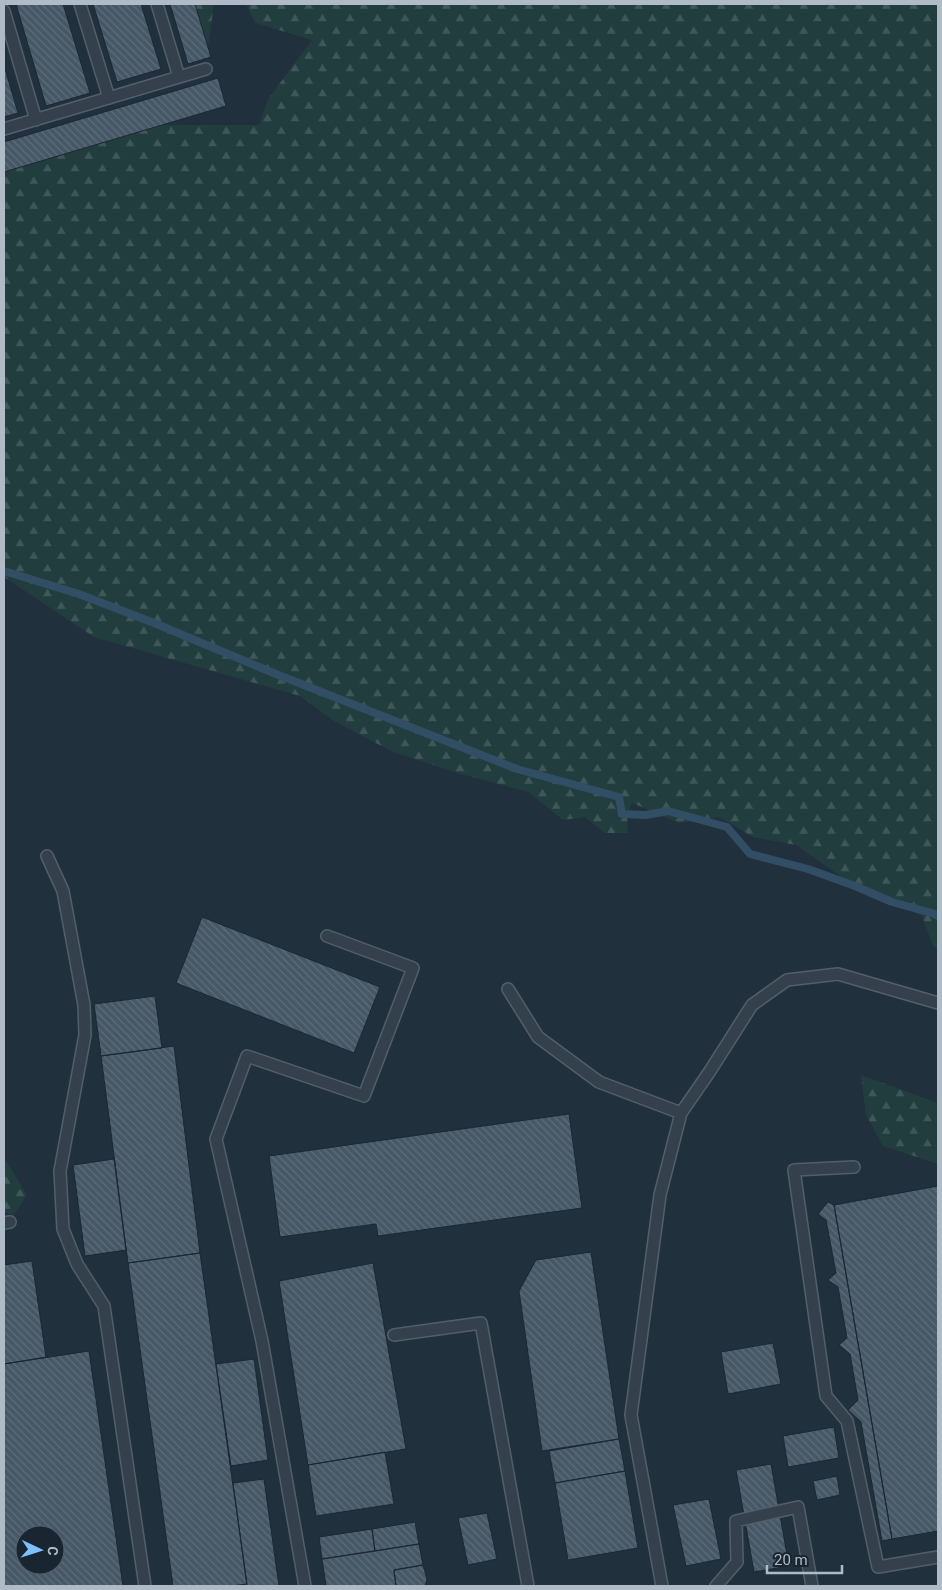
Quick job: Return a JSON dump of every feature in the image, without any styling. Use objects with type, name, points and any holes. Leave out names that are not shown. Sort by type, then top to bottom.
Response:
[{"type":"lane","points":[[80,4],[109,98]]},
{"type":"lane","points":[[157,4],[179,77]]},
{"type":"lane","points":[[4,11],[36,120]]},
{"type":"lane","points":[[4,129],[206,69]]},
{"type":"lane","points":[[47,856],[63,891],[84,1005],[85,1035],[60,1171],[64,1230],[78,1264],[104,1306],[145,1586]]},
{"type":"lane","points":[[305,1586],[262,1341],[216,1139],[247,1056],[364,1096],[413,968],[327,936]]},
{"type":"lane","points":[[662,1586],[631,1415],[660,1195],[681,1113],[752,1005],[786,980],[838,974],[938,1003]]},
{"type":"lane","points":[[508,989],[538,1037],[599,1082],[681,1113]]},
{"type":"lane","points":[[854,1167],[794,1170],[826,1396],[847,1421],[878,1567],[938,1557]]},
{"type":"lane","points":[[394,1335],[481,1323],[528,1586]]},
{"type":"lane","points":[[716,1586],[737,1562],[736,1521],[798,1507],[812,1586]]},
{"type":"green space","points":[[195,4],[214,4],[208,47]]},
{"type":"green space","points":[[246,4],[938,4],[938,948],[933,946],[922,916],[856,887],[796,845],[753,837],[719,817],[679,823],[632,803],[627,814],[628,833],[605,833],[585,817],[563,820],[528,792],[461,774],[393,752],[334,721],[300,696],[94,637],[4,577],[4,172],[162,125],[259,125],[268,99],[312,40],[255,23]]},
{"type":"green space","points":[[861,1075],[938,1103],[938,1164],[883,1146],[866,1115]]},
{"type":"green space","points":[[7,1162],[27,1195],[13,1216],[4,1212],[4,1163]]},
{"type":"building","points":[[16,4],[63,4],[90,93],[46,106]]},
{"type":"building","points":[[93,4],[141,4],[161,69],[117,82]]},
{"type":"building","points":[[170,4],[195,4],[211,57],[188,64]]},
{"type":"building","points":[[4,65],[18,113],[4,117]]},
{"type":"building","points":[[218,78],[226,106],[4,172],[4,142]]},
{"type":"building","points":[[202,917],[380,987],[354,1053],[176,983]]},
{"type":"building","points":[[155,996],[162,1048],[101,1056],[94,1004]]},
{"type":"building","points":[[174,1046],[200,1253],[128,1263],[101,1056]]},
{"type":"building","points":[[569,1114],[582,1208],[378,1236],[376,1224],[280,1237],[269,1156]]},
{"type":"building","points":[[114,1159],[126,1250],[85,1256],[73,1165]]},
{"type":"building","points":[[938,1186],[938,1531],[892,1539],[834,1205]]},
{"type":"building","points":[[828,1202],[834,1205],[892,1539],[882,1541],[861,1422],[848,1410],[858,1400],[850,1354],[839,1345],[847,1338],[838,1287],[828,1280],[836,1273],[826,1220],[818,1214]]},
{"type":"building","points":[[591,1252],[619,1439],[542,1451],[519,1291],[536,1260]]},
{"type":"building","points":[[200,1253],[247,1584],[231,1586],[173,1586],[128,1263]]},
{"type":"building","points":[[32,1261],[46,1357],[4,1364],[4,1265]]},
{"type":"building","points":[[373,1263],[406,1449],[308,1465],[279,1281]]},
{"type":"building","points":[[773,1343],[781,1384],[728,1394],[721,1352]]},
{"type":"building","points":[[89,1351],[123,1586],[4,1586],[4,1364]]},
{"type":"building","points":[[254,1359],[268,1460],[231,1466],[216,1364]]},
{"type":"building","points":[[834,1427],[839,1458],[788,1467],[783,1436]]},
{"type":"building","points":[[619,1439],[625,1471],[555,1483],[549,1451]]},
{"type":"building","points":[[385,1452],[394,1504],[316,1516],[308,1465]]},
{"type":"building","points":[[771,1464],[789,1566],[754,1572],[736,1470]]},
{"type":"building","points":[[625,1471],[638,1548],[568,1560],[555,1483]]},
{"type":"building","points":[[837,1476],[840,1495],[817,1500],[813,1481]]},
{"type":"building","points":[[264,1479],[279,1586],[247,1586],[233,1483]]},
{"type":"building","points":[[709,1499],[721,1559],[686,1566],[673,1505]]},
{"type":"building","points":[[487,1513],[497,1559],[468,1565],[458,1518]]},
{"type":"building","points":[[415,1522],[419,1544],[375,1551],[372,1529]]},
{"type":"building","points":[[372,1529],[375,1551],[322,1559],[319,1537]]},
{"type":"building","points":[[419,1544],[423,1565],[394,1570],[396,1586],[326,1586],[322,1559]]},
{"type":"building","points":[[423,1565],[427,1579],[425,1586],[396,1586],[394,1570]]},
{"type":"waterway","points":[[4,571],[79,594],[517,769],[619,797],[622,814],[646,815],[668,811],[727,827],[750,854],[808,869],[892,902],[938,916]]}]
